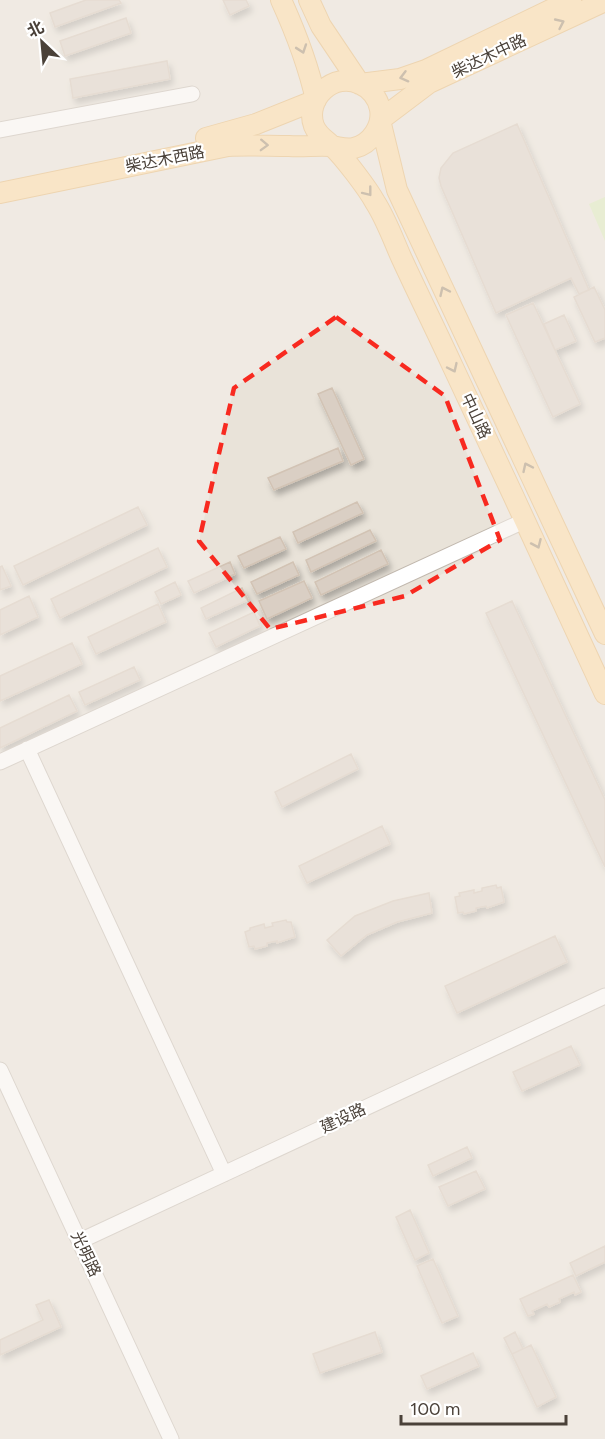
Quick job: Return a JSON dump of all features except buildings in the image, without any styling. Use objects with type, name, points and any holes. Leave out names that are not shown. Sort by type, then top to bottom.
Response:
[{"type":"main road","points":[[281,0],[301,46],[315,100],[312,115],[315,129],[322,139],[332,146],[347,149],[361,145],[375,133],[380,120],[377,100],[370,90],[360,84],[350,81],[331,84],[315,100]]},
{"type":"main road","points":[[309,0],[330,40],[360,84]]},
{"type":"main road","name":"柴达木中路","points":[[360,84],[400,79],[426,70],[571,0]]},
{"type":"main road","name":"柴达木中路","points":[[380,120],[429,83],[605,1]]},
{"type":"main road","name":"柴达木西路","points":[[0,180],[224,135],[315,100]]},
{"type":"main road","name":"中山路","points":[[380,120],[397,190],[605,634]]},
{"type":"main road","name":"柴达木西路","points":[[0,193],[228,146],[332,146]]},
{"type":"main road","name":"中山路","points":[[332,146],[375,201],[513,496],[526,519],[605,694]]},
{"type":"street","points":[[0,130],[192,94]]},
{"type":"street","points":[[0,762],[526,519]]},
{"type":"street","points":[[27,749],[224,1174]]},
{"type":"street","name":"建设路","points":[[80,1241],[605,996]]},
{"type":"street","name":"光明路","points":[[2,1080],[80,1241],[171,1439]]},
{"type":"highlighted area","points":[[336,317],[445,396],[500,540],[405,596],[270,629],[199,541],[234,388]]},
{"type":"shaded area","points":[[0,0],[605,0],[605,1439],[0,1439]]},
{"type":"green space","points":[[605,197],[605,241],[589,204]]}]
